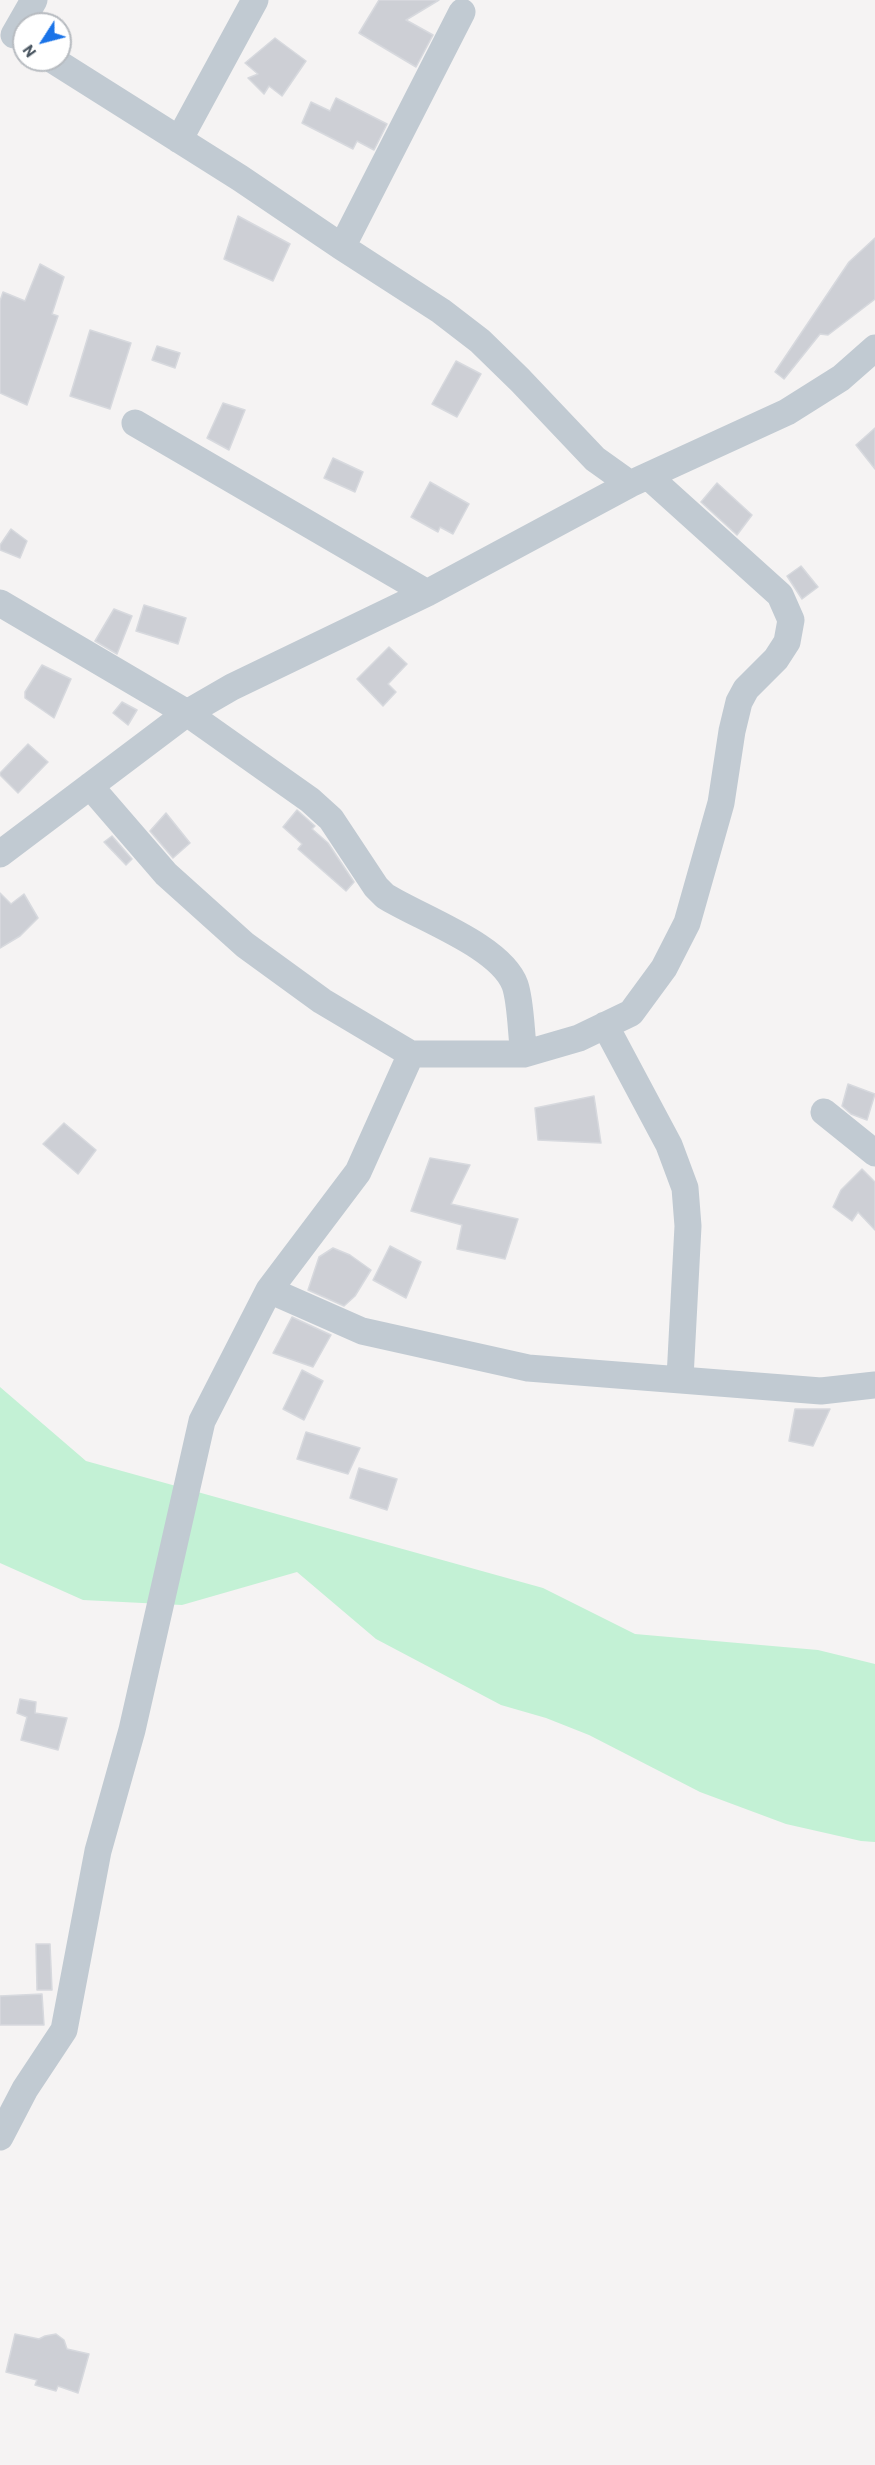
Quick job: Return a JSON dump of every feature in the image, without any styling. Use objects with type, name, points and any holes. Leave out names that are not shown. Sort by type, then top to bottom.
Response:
[{"type":"street","points":[[179,140],[255,0]]},
{"type":"street","points":[[342,248],[462,12]]},
{"type":"street","points":[[72,72],[240,178],[342,248],[441,311],[480,341],[595,459],[639,480],[780,595],[791,620],[787,642],[776,659],[746,689],[739,702],[732,731],[721,803],[687,923],[664,968],[631,1013],[579,1038],[524,1054],[411,1054],[322,1001],[245,945],[166,874],[90,786]]},
{"type":"street","points":[[0,854],[187,713],[232,687],[427,593],[639,480],[787,412],[841,378],[875,348]]},
{"type":"street","points":[[135,423],[427,593]]},
{"type":"street","points":[[0,603],[187,713],[310,800],[331,819],[376,887],[385,896],[494,957],[508,972],[516,986],[524,1054]]},
{"type":"street","points":[[605,1025],[669,1145],[685,1188],[688,1226],[680,1378]]},
{"type":"street","points":[[0,2137],[25,2089],[64,2030],[98,1851],[132,1730],[202,1421],[269,1290],[358,1172],[411,1054]]},
{"type":"street","points":[[824,1112],[875,1153]]},
{"type":"street","points":[[269,1290],[362,1331],[528,1368],[680,1378],[821,1391],[875,1385]]},
{"type":"green space","points":[[0,1387],[86,1461],[543,1588],[635,1634],[818,1650],[875,1664],[875,1842],[786,1824],[700,1792],[589,1735],[546,1718],[501,1705],[376,1639],[297,1572],[182,1605],[83,1600],[0,1563]]},
{"type":"building","points":[[379,0],[439,0],[406,20],[433,35],[416,67],[359,33]]},
{"type":"building","points":[[275,38],[306,61],[282,96],[269,86],[264,94],[248,78],[258,74],[245,63]]},
{"type":"building","points":[[336,98],[387,124],[374,150],[357,141],[353,149],[302,123],[311,102],[330,111]]},
{"type":"building","points":[[238,216],[290,244],[273,281],[224,259]]},
{"type":"building","points":[[875,238],[875,299],[828,335],[820,334],[784,379],[775,372],[849,262]]},
{"type":"building","points":[[40,264],[64,277],[52,314],[58,316],[27,405],[0,393],[0,301],[3,292],[25,301]]},
{"type":"building","points":[[90,330],[131,343],[110,409],[70,396]]},
{"type":"building","points":[[157,346],[180,353],[175,368],[152,360]]},
{"type":"building","points":[[456,361],[481,374],[457,417],[432,404]]},
{"type":"building","points":[[223,403],[245,410],[229,450],[207,438]]},
{"type":"building","points":[[875,428],[875,469],[856,445]]},
{"type":"building","points":[[333,458],[363,472],[355,492],[324,478]]},
{"type":"building","points":[[430,482],[469,504],[453,534],[440,527],[438,532],[411,517]]},
{"type":"building","points":[[717,483],[752,515],[737,535],[701,502]]},
{"type":"building","points":[[11,529],[27,541],[20,558],[0,550],[0,545]]},
{"type":"building","points":[[801,566],[818,587],[802,599],[787,576]]},
{"type":"building","points":[[144,605],[186,618],[178,644],[136,631]]},
{"type":"building","points":[[114,609],[132,616],[117,654],[95,641]]},
{"type":"building","points":[[389,647],[407,664],[388,684],[396,692],[383,706],[357,679]]},
{"type":"building","points":[[42,665],[71,679],[54,718],[25,698],[25,692]]},
{"type":"building","points":[[122,702],[137,710],[128,725],[113,713]]},
{"type":"building","points":[[28,744],[48,762],[18,793],[0,773]]},
{"type":"building","points":[[297,810],[315,826],[312,829],[328,843],[354,882],[346,891],[298,849],[302,844],[283,827]]},
{"type":"building","points":[[166,813],[190,843],[173,858],[150,831]]},
{"type":"building","points":[[112,836],[132,859],[126,865],[104,842]]},
{"type":"building","points":[[0,893],[11,904],[24,894],[38,918],[20,936],[0,948]]},
{"type":"building","points":[[848,1084],[875,1094],[867,1120],[851,1114],[842,1106]]},
{"type":"building","points":[[594,1096],[601,1143],[538,1140],[535,1108]]},
{"type":"building","points":[[64,1123],[96,1150],[78,1174],[43,1144]]},
{"type":"building","points":[[430,1158],[470,1165],[451,1204],[518,1219],[505,1259],[457,1249],[462,1225],[411,1211]]},
{"type":"building","points":[[862,1169],[875,1182],[875,1230],[858,1212],[852,1221],[833,1207],[841,1190]]},
{"type":"building","points":[[390,1246],[421,1262],[406,1298],[373,1280]]},
{"type":"building","points":[[333,1248],[350,1255],[371,1270],[355,1296],[344,1306],[308,1290],[319,1257]]},
{"type":"building","points":[[292,1317],[331,1335],[313,1367],[273,1353]]},
{"type":"building","points":[[302,1370],[323,1381],[304,1420],[283,1409]]},
{"type":"building","points":[[795,1409],[830,1409],[813,1446],[789,1441]]},
{"type":"building","points":[[306,1432],[360,1448],[348,1474],[297,1459]]},
{"type":"building","points":[[359,1468],[397,1479],[387,1510],[350,1498]]},
{"type":"building","points":[[20,1699],[36,1702],[35,1713],[67,1718],[58,1750],[21,1740],[27,1717],[17,1713]]},
{"type":"building","points":[[36,1944],[50,1944],[52,1990],[37,1990]]},
{"type":"building","points":[[42,1994],[44,2025],[0,2025],[0,1996]]},
{"type":"building","points":[[15,2334],[39,2339],[56,2334],[64,2340],[67,2349],[89,2354],[78,2393],[58,2386],[56,2391],[35,2385],[37,2380],[6,2372]]}]
